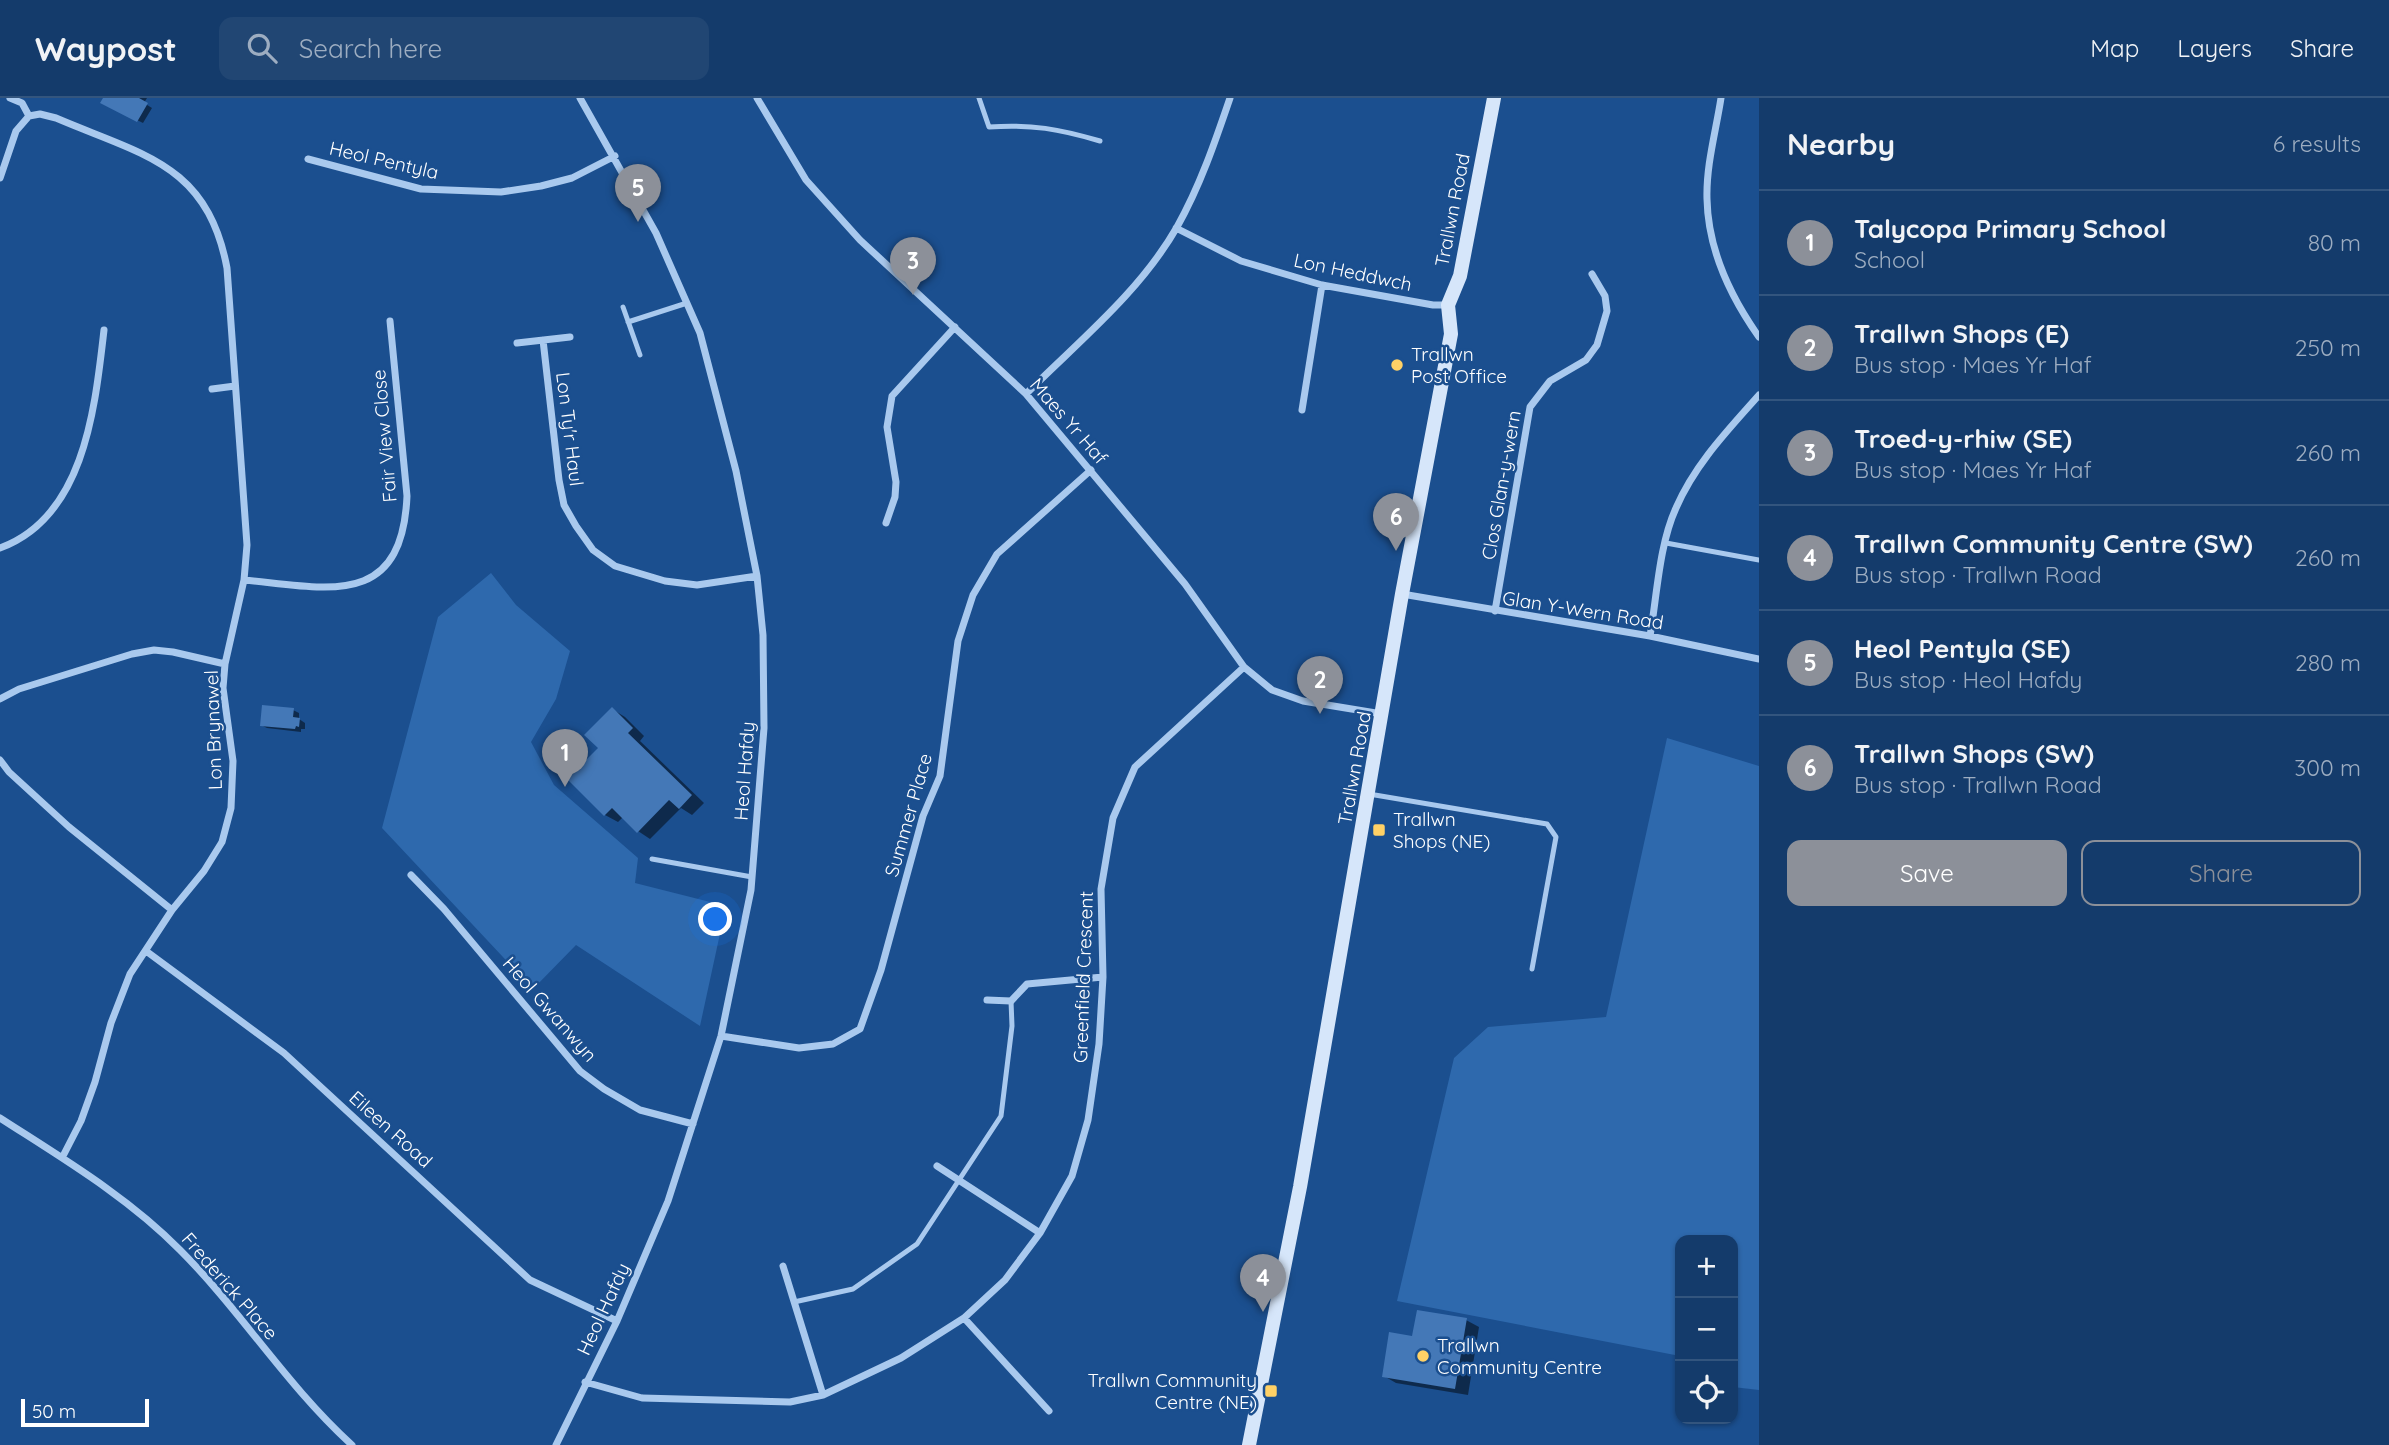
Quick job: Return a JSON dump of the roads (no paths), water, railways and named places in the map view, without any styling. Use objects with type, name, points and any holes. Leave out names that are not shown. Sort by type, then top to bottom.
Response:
[{"type":"street","points":[[0,178],[16,131],[29,116],[22,103],[10,98]]},
{"type":"street","name":"Heol Hafdy","points":[[556,1445],[617,1321],[668,1201],[721,1036],[752,877],[764,728],[764,635],[757,576],[733,459],[700,334],[656,233],[580,98]]},
{"type":"street","name":"Maes Yr Haf","points":[[757,98],[806,180],[860,240],[1026,394],[1185,584],[1244,667],[1272,690],[1303,701],[1383,715]]},
{"type":"street","points":[[1026,394],[1134,287],[1176,228],[1208,164],[1230,98]]},
{"type":"street","name":"Trallwn Road","points":[[1248,1445],[1300,1187],[1402,594],[1451,334],[1448,305],[1460,276],[1494,98]]},
{"type":"street","points":[[1721,98],[1706,198],[1710,230],[1722,273],[1736,305],[1759,337]]},
{"type":"street","name":"Lon Brynawel","points":[[29,116],[40,114],[68,123],[165,165],[190,185],[207,208],[222,240],[227,268],[247,545],[244,580],[225,664],[223,688],[233,761],[231,808],[222,842],[204,871],[172,910],[130,974],[111,1023],[81,1121],[62,1158]]},
{"type":"street","name":"Heol Pentyla","points":[[309,159],[421,188],[501,192],[572,178],[615,156]]},
{"type":"street","name":"Lon Heddwch","points":[[1176,228],[1241,261],[1322,285],[1448,305]]},
{"type":"street","name":"Clos Glan-y-wern","points":[[1495,611],[1530,407],[1550,381],[1586,360],[1597,345],[1607,311],[1605,296],[1591,274]]},
{"type":"street","points":[[1302,410],[1322,285]]},
{"type":"street","name":"Fair View Close","points":[[244,580],[331,588],[356,585],[379,572],[393,556],[406,516],[407,496],[390,321]]},
{"type":"street","points":[[886,523],[895,497],[896,482],[887,427],[892,396],[955,327]]},
{"type":"street","points":[[0,548],[10,545],[32,530],[54,511],[75,472],[97,392],[104,330]]},
{"type":"street","points":[[517,343],[570,337]]},
{"type":"street","name":"Lon Ty'r Haul","points":[[543,340],[564,505],[593,550],[615,566],[664,581],[697,585],[757,576]]},
{"type":"street","points":[[212,389],[235,386]]},
{"type":"street","points":[[1650,636],[1665,543],[1675,509],[1704,458],[1759,395]]},
{"type":"street","name":"Summer Place","points":[[721,1036],[799,1048],[833,1044],[860,1029],[881,970],[923,817],[940,776],[958,641],[973,595],[996,554],[1091,470]]},
{"type":"street","name":"Glan Y-Wern Road","points":[[1402,594],[1650,636],[1759,659]]},
{"type":"street","points":[[0,699],[19,690],[132,654],[154,650],[225,664]]},
{"type":"street","name":"Greenfield Crescent","points":[[585,1382],[642,1398],[790,1402],[823,1395],[901,1358],[964,1318],[1005,1280],[1040,1233],[1073,1176],[1088,1120],[1099,1044],[1102,977],[1101,889],[1113,818],[1135,767],[1244,667]]},
{"type":"street","points":[[0,760],[9,772],[69,827],[172,910]]},
{"type":"street","points":[[0,779],[9,772]]},
{"type":"street","name":"Heol Gwanwyn","points":[[411,875],[444,909],[580,1071],[640,1110],[693,1124]]},
{"type":"street","name":"Eileen Road","points":[[146,951],[284,1053],[530,1280],[617,1321]]},
{"type":"street","points":[[987,1000],[1011,1001],[1027,984],[1102,977]]},
{"type":"street","name":"Frederick Place","points":[[0,1118],[141,1214],[179,1248],[214,1286],[297,1389],[352,1445]]},
{"type":"street","points":[[937,1166],[1040,1233]]},
{"type":"street","points":[[783,1266],[823,1395]]},
{"type":"street","points":[[964,1318],[1049,1411]]},
{"type":"lane","points":[[979,98],[989,127],[1023,125],[1060,130],[1100,141]]},
{"type":"lane","points":[[628,322],[687,303]]},
{"type":"lane","points":[[623,307],[640,355]]},
{"type":"lane","points":[[1665,543],[1759,560]]},
{"type":"lane","points":[[1369,794],[1547,824],[1556,837],[1532,969]]},
{"type":"lane","points":[[652,859],[752,877]]},
{"type":"lane","points":[[794,1302],[853,1289],[917,1244],[1001,1116],[1012,1026],[1011,1001]]},
{"type":"place","name":"Heol Pentyla (SE)","points":[[638,222]]},
{"type":"place","name":"Troed-y-rhiw (SE)","points":[[913,295]]},
{"type":"place","name":"Trallwn Post Office","points":[[1397,365]]},
{"type":"place","name":"Trallwn Shops (SW)","points":[[1396,551]]},
{"type":"place","name":"Trallwn Shops (E)","points":[[1320,714]]},
{"type":"place","name":"Talycopa Primary School","points":[[565,787]]},
{"type":"place","name":"Trallwn Shops (NE)","points":[[1379,830]]},
{"type":"place","name":"Trallwn Community Centre (SW)","points":[[1263,1312]]},
{"type":"place","name":"Trallwn Community Centre","points":[[1423,1356]]},
{"type":"place","name":"Trallwn Community Centre (NE)","points":[[1271,1391]]}]
